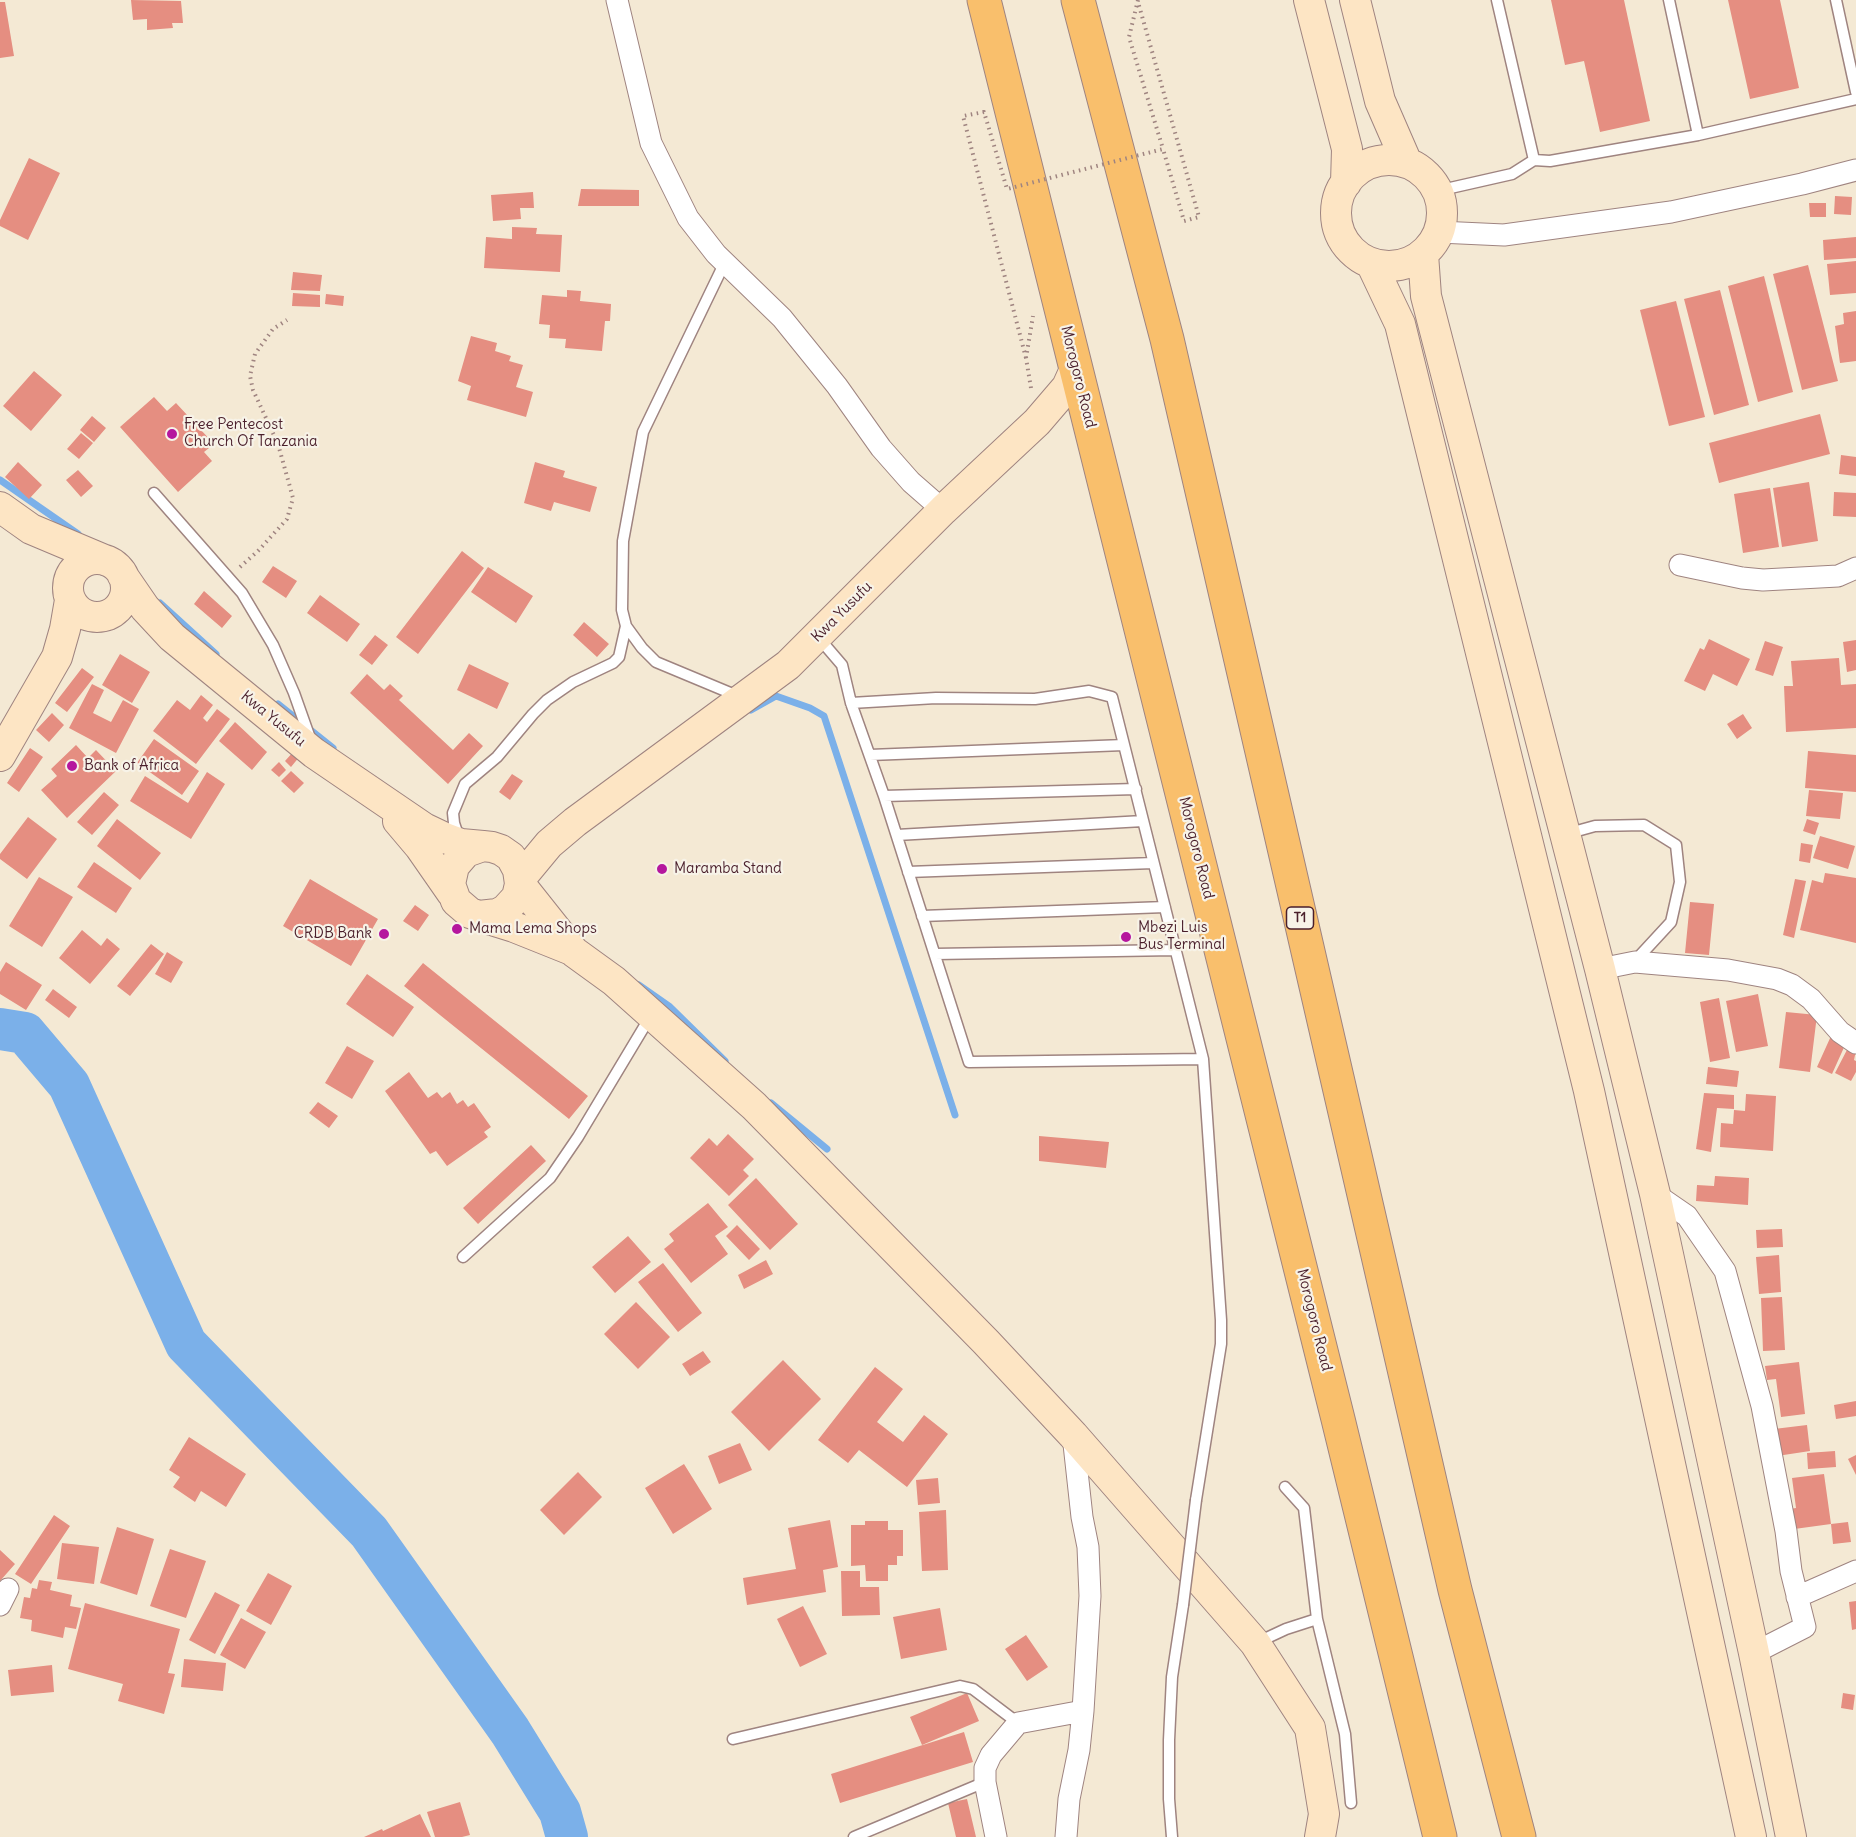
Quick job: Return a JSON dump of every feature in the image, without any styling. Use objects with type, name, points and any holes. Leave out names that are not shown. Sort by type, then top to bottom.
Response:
[{"type":"highway","name":"Morogoro Road","points":[[984,0],[1330,1384],[1440,1837]]},
{"type":"highway","name":"T1","points":[[1078,0],[1167,339],[1455,1590],[1519,1837]]},
{"type":"street","points":[[617,0],[651,143],[688,218],[716,254],[782,318],[837,386],[881,448],[911,482],[943,510]]},
{"type":"street","points":[[1309,0],[1347,149],[1346,183]]},
{"type":"street","points":[[1355,0],[1380,101],[1407,164]]},
{"type":"street","points":[[1791,1837],[1754,1653],[1655,1194],[1600,969],[1426,296],[1431,243],[1442,218],[1441,204],[1430,179],[1420,170],[1394,160],[1367,165],[1355,173],[1346,183],[1340,195],[1337,209],[1337,222],[1341,236],[1349,248],[1359,257],[1371,263],[1398,266],[1411,261],[1431,243],[1671,212],[1856,170]]},
{"type":"street","points":[[1371,263],[1400,324],[1589,1092],[1751,1837]]},
{"type":"street","name":"Kwa Yusufu","points":[[520,881],[549,843],[575,822],[788,665],[943,510],[1037,422],[1067,387],[1076,367]]},
{"type":"street","points":[[0,507],[31,529],[115,568]]},
{"type":"street","points":[[31,529],[51,556],[69,595]]},
{"type":"street","points":[[0,756],[57,657],[65,629],[70,578],[76,568],[85,561],[96,559],[115,568],[126,587],[124,598],[118,608],[103,616],[57,657]]},
{"type":"street","points":[[1680,565],[1763,580],[1838,576],[1856,568]]},
{"type":"street","name":"Kwa Yusufu","points":[[115,568],[145,608],[172,637],[314,753],[424,828],[445,838],[479,846],[507,848],[532,843],[575,822]]},
{"type":"street","name":"Kwa Yusufu","points":[[69,595],[77,609],[87,615],[140,624],[172,637]]},
{"type":"street","name":"Kwa Yusufu","points":[[376,797],[420,847],[452,893]]},
{"type":"street","points":[[479,915],[497,914],[505,910],[517,897],[520,881],[518,870],[511,857],[500,849],[479,846],[466,852],[454,866],[450,884],[452,893],[462,908],[479,915],[514,927],[574,951],[614,981],[754,1106],[986,1342],[1073,1435],[1255,1643],[1310,1728],[1324,1814],[1320,1837]]},
{"type":"street","points":[[520,881],[574,951]]},
{"type":"street","points":[[1600,969],[1635,962],[1728,970],[1777,979],[1792,985],[1811,999],[1840,1032],[1856,1043]]},
{"type":"street","points":[[1655,1194],[1687,1216],[1725,1271],[1762,1406],[1797,1597],[1805,1627],[1754,1653]]},
{"type":"street","points":[[1066,1837],[1069,1799],[1079,1750],[1083,1711],[1090,1596],[1089,1564],[1073,1435]]},
{"type":"street","points":[[1797,1597],[1856,1571]]},
{"type":"street","points":[[996,1837],[985,1782],[986,1768],[992,1755],[1018,1723],[1083,1711]]},
{"type":"lane","points":[[1497,0],[1534,160]]},
{"type":"lane","points":[[1669,0],[1698,135]]},
{"type":"lane","points":[[1836,0],[1856,92]]},
{"type":"lane","points":[[1437,191],[1512,174],[1534,160],[1550,161],[1698,135],[1856,99]]},
{"type":"lane","points":[[726,262],[643,432],[623,541],[622,610],[626,626],[656,662],[743,698]]},
{"type":"lane","points":[[154,494],[242,593],[273,645],[308,728],[314,753]]},
{"type":"lane","points":[[479,846],[454,823],[453,813],[465,784],[497,757],[547,700],[573,681],[613,663],[619,657],[626,626]]},
{"type":"lane","points":[[817,636],[842,664],[851,704],[897,835],[969,1062],[1203,1059]]},
{"type":"lane","points":[[851,704],[936,698],[1035,699],[1089,691],[1112,697],[1203,1059],[1221,1320],[1221,1344],[1196,1500],[1172,1677],[1168,1740],[1172,1837]]},
{"type":"lane","points":[[870,755],[1124,745]]},
{"type":"lane","points":[[884,796],[1136,789]]},
{"type":"lane","points":[[897,835],[1143,821]]},
{"type":"lane","points":[[1565,835],[1594,826],[1644,825],[1676,845],[1680,882],[1671,922],[1635,962]]},
{"type":"lane","points":[[909,872],[1154,862]]},
{"type":"lane","points":[[922,916],[1165,907]]},
{"type":"lane","points":[[935,954],[1175,950]]},
{"type":"lane","points":[[463,1257],[550,1178],[578,1137],[651,1015]]},
{"type":"lane","points":[[1285,1487],[1304,1508],[1317,1619],[1345,1734],[1351,1803]]},
{"type":"lane","points":[[1255,1643],[1317,1619]]},
{"type":"lane","points":[[733,1739],[960,1686],[973,1689],[1018,1723]]},
{"type":"lane","points":[[854,1837],[985,1782]]},
{"type":"path","points":[[1138,1],[1199,217],[1184,221],[1129,38],[1138,1]]},
{"type":"path","points":[[1037,422],[1026,358],[963,116],[984,112],[1007,189],[1163,148]]},
{"type":"path","points":[[1026,358],[1035,309]]},
{"type":"path","points":[[228,578],[258,551],[287,519],[293,498],[278,444],[253,390],[250,376],[255,354],[273,329],[286,320]]},
{"type":"building","points":[[131,0],[181,1],[183,23],[172,23],[173,28],[147,30],[147,19],[133,20]]},
{"type":"building","points":[[1551,0],[1624,0],[1650,121],[1600,132],[1584,61],[1565,65]]},
{"type":"building","points":[[1728,0],[1780,0],[1799,88],[1750,99]]},
{"type":"building","points":[[0,2],[5,2],[14,56],[0,58]]},
{"type":"building","points":[[29,158],[60,173],[28,240],[0,226],[0,220]]},
{"type":"building","points":[[581,189],[639,190],[639,206],[578,206]]},
{"type":"building","points":[[533,192],[534,208],[520,208],[521,219],[493,221],[491,195]]},
{"type":"building","points":[[1835,196],[1852,197],[1851,215],[1834,214]]},
{"type":"building","points":[[1809,203],[1826,203],[1826,217],[1810,217]]},
{"type":"building","points":[[512,227],[537,228],[536,234],[562,235],[560,272],[484,268],[486,237],[512,239]]},
{"type":"building","points":[[1856,237],[1856,258],[1824,260],[1823,240]]},
{"type":"building","points":[[1856,261],[1856,293],[1830,295],[1827,264]]},
{"type":"building","points":[[1808,265],[1838,381],[1802,390],[1773,274]]},
{"type":"building","points":[[293,272],[322,275],[320,291],[291,290]]},
{"type":"building","points":[[1764,276],[1793,392],[1758,402],[1728,286]]},
{"type":"building","points":[[567,290],[581,291],[580,301],[611,304],[610,321],[605,321],[602,351],[565,348],[566,339],[549,338],[550,325],[539,324],[542,295],[567,297]]},
{"type":"building","points":[[1720,290],[1749,405],[1714,415],[1684,299]]},
{"type":"building","points":[[293,293],[320,295],[320,307],[292,306]]},
{"type":"building","points":[[326,294],[344,296],[343,306],[325,304]]},
{"type":"building","points":[[1676,301],[1705,417],[1669,426],[1640,310]]},
{"type":"building","points":[[1856,311],[1856,361],[1840,363],[1835,326],[1844,324],[1843,313]]},
{"type":"building","points":[[471,336],[497,343],[495,351],[511,356],[509,361],[523,365],[516,387],[533,392],[526,417],[467,400],[471,386],[458,381]]},
{"type":"building","points":[[34,371],[62,395],[31,431],[3,406]]},
{"type":"building","points":[[154,397],[167,411],[176,403],[214,444],[204,452],[212,461],[178,492],[120,427]]},
{"type":"building","points":[[1820,414],[1830,454],[1719,483],[1709,443]]},
{"type":"building","points":[[92,416],[106,428],[94,442],[80,430]]},
{"type":"building","points":[[81,433],[93,443],[79,459],[67,449]]},
{"type":"building","points":[[1841,455],[1856,457],[1856,476],[1839,474]]},
{"type":"building","points":[[18,462],[42,485],[29,499],[5,477]]},
{"type":"building","points":[[535,462],[565,471],[563,477],[597,487],[590,512],[554,502],[551,511],[524,503]]},
{"type":"building","points":[[78,470],[93,486],[81,497],[66,480]]},
{"type":"building","points":[[1809,482],[1818,541],[1782,547],[1773,488]]},
{"type":"building","points":[[1770,488],[1779,547],[1743,553],[1734,494]]},
{"type":"building","points":[[1834,492],[1856,493],[1856,517],[1833,516]]},
{"type":"building","points":[[462,551],[484,568],[418,654],[396,637]]},
{"type":"building","points":[[273,566],[297,581],[286,598],[262,582]]},
{"type":"building","points":[[488,567],[533,596],[516,623],[471,592]]},
{"type":"building","points":[[204,591],[232,616],[222,628],[194,604]]},
{"type":"building","points":[[320,595],[360,624],[347,642],[307,613]]},
{"type":"building","points":[[584,622],[609,644],[597,657],[573,635]]},
{"type":"building","points":[[375,635],[388,645],[372,665],[359,655]]},
{"type":"building","points":[[1709,639],[1750,659],[1737,686],[1713,674],[1705,691],[1684,681],[1700,648],[1704,650]]},
{"type":"building","points":[[1856,640],[1856,670],[1847,672],[1843,642]]},
{"type":"building","points":[[1765,641],[1783,647],[1773,676],[1755,670]]},
{"type":"building","points":[[120,654],[150,672],[132,703],[102,685]]},
{"type":"building","points":[[1839,658],[1841,685],[1856,684],[1856,728],[1786,732],[1784,686],[1793,686],[1791,661]]},
{"type":"building","points":[[469,664],[509,683],[497,709],[457,690]]},
{"type":"building","points":[[82,668],[94,677],[67,712],[55,703]]},
{"type":"building","points":[[367,674],[384,690],[390,684],[403,696],[399,700],[453,750],[469,733],[483,746],[448,784],[350,693]]},
{"type":"building","points":[[92,684],[104,690],[93,713],[111,722],[123,700],[139,709],[116,753],[69,728]]},
{"type":"building","points":[[201,695],[213,705],[203,718],[207,722],[217,709],[230,719],[196,764],[153,731],[177,700],[190,710]]},
{"type":"building","points":[[52,713],[64,725],[49,742],[36,730]]},
{"type":"building","points":[[1743,714],[1752,728],[1737,739],[1727,724]]},
{"type":"building","points":[[235,722],[267,752],[252,770],[219,741]]},
{"type":"building","points":[[154,739],[199,771],[182,795],[137,763]]},
{"type":"building","points":[[76,745],[88,758],[96,750],[116,771],[67,818],[41,790],[57,776],[51,769]]},
{"type":"building","points":[[30,748],[43,757],[19,792],[7,783]]},
{"type":"building","points":[[294,751],[300,756],[291,767],[285,761]]},
{"type":"building","points":[[1808,751],[1856,755],[1856,792],[1805,788]]},
{"type":"building","points":[[279,762],[286,770],[279,777],[271,770]]},
{"type":"building","points":[[291,771],[304,783],[294,793],[281,781]]},
{"type":"building","points":[[207,772],[225,784],[191,839],[130,801],[145,776],[188,803]]},
{"type":"building","points":[[512,774],[523,781],[510,800],[499,792]]},
{"type":"building","points":[[1809,790],[1843,793],[1840,819],[1806,816]]},
{"type":"building","points":[[104,792],[119,805],[92,835],[77,822]]},
{"type":"building","points":[[28,817],[57,839],[27,879],[0,859],[0,854]]},
{"type":"building","points":[[117,819],[161,853],[140,880],[97,846]]},
{"type":"building","points":[[1807,819],[1819,823],[1815,835],[1803,831]]},
{"type":"building","points":[[1820,836],[1855,846],[1848,869],[1813,858]]},
{"type":"building","points":[[1801,843],[1813,845],[1810,863],[1799,861]]},
{"type":"building","points":[[94,862],[132,888],[116,913],[77,887]]},
{"type":"building","points":[[1825,873],[1856,878],[1856,943],[1800,930],[1812,880],[1823,883]]},
{"type":"building","points":[[39,877],[73,897],[42,947],[9,926]]},
{"type":"building","points":[[310,879],[378,919],[351,966],[283,926]]},
{"type":"building","points":[[1795,879],[1806,881],[1794,938],[1783,935]]},
{"type":"building","points":[[1690,902],[1714,904],[1709,955],[1685,953]]},
{"type":"building","points":[[415,905],[429,915],[418,931],[403,921]]},
{"type":"building","points":[[82,930],[101,946],[107,938],[120,949],[90,984],[59,958]]},
{"type":"building","points":[[151,944],[164,954],[130,996],[117,986]]},
{"type":"building","points":[[167,952],[183,962],[171,983],[155,974]]},
{"type":"building","points":[[6,962],[42,985],[26,1010],[0,994],[0,972]]},
{"type":"building","points":[[423,963],[588,1096],[569,1119],[404,986]]},
{"type":"building","points":[[367,974],[414,1007],[393,1037],[346,1004]]},
{"type":"building","points":[[53,989],[77,1007],[69,1018],[45,1000]]},
{"type":"building","points":[[1758,994],[1768,1046],[1736,1052],[1726,1001]]},
{"type":"building","points":[[1719,998],[1730,1058],[1710,1062],[1700,1002]]},
{"type":"building","points":[[1786,1012],[1817,1015],[1810,1072],[1779,1068]]},
{"type":"building","points":[[1831,1036],[1846,1043],[1832,1074],[1817,1067]]},
{"type":"building","points":[[347,1046],[374,1061],[352,1099],[325,1083]]},
{"type":"building","points":[[1849,1046],[1856,1050],[1854,1060],[1856,1061],[1856,1072],[1851,1081],[1835,1073]]},
{"type":"building","points":[[1708,1067],[1739,1071],[1737,1087],[1706,1084]]},
{"type":"building","points":[[409,1072],[428,1098],[437,1092],[442,1098],[450,1092],[457,1104],[463,1100],[468,1107],[474,1103],[491,1127],[484,1132],[488,1137],[447,1166],[436,1151],[430,1154],[385,1091]]},
{"type":"building","points":[[1704,1093],[1734,1095],[1734,1109],[1717,1108],[1711,1152],[1696,1149]]},
{"type":"building","points":[[1746,1094],[1776,1096],[1773,1151],[1720,1147],[1721,1123],[1733,1124],[1734,1110],[1745,1111]]},
{"type":"building","points":[[318,1102],[338,1116],[329,1128],[309,1113]]},
{"type":"building","points":[[728,1134],[754,1159],[743,1170],[749,1176],[729,1196],[690,1158],[709,1138],[717,1146]]},
{"type":"building","points":[[1039,1136],[1109,1142],[1106,1168],[1039,1161]]},
{"type":"building","points":[[531,1145],[546,1161],[478,1224],[463,1208]]},
{"type":"building","points":[[1715,1176],[1749,1178],[1748,1205],[1696,1201],[1697,1185],[1714,1186]]},
{"type":"building","points":[[756,1178],[798,1224],[770,1250],[728,1205]]},
{"type":"building","points":[[708,1203],[728,1227],[715,1236],[728,1254],[691,1283],[664,1249],[674,1241],[669,1234]]},
{"type":"building","points":[[737,1225],[760,1249],[749,1260],[726,1236]]},
{"type":"building","points":[[1782,1229],[1783,1247],[1757,1248],[1756,1230]]},
{"type":"building","points":[[628,1236],[651,1262],[615,1293],[592,1267]]},
{"type":"building","points":[[1779,1255],[1781,1292],[1759,1294],[1756,1257]]},
{"type":"building","points":[[766,1260],[773,1274],[744,1289],[738,1275]]},
{"type":"building","points":[[663,1263],[702,1313],[678,1332],[638,1282]]},
{"type":"building","points":[[1782,1297],[1785,1350],[1763,1351],[1761,1298]]},
{"type":"building","points":[[636,1302],[670,1337],[638,1369],[604,1334]]},
{"type":"building","points":[[703,1351],[711,1362],[690,1376],[682,1364]]},
{"type":"building","points":[[783,1360],[821,1399],[769,1451],[731,1412]]},
{"type":"building","points":[[1799,1362],[1805,1414],[1781,1417],[1776,1379],[1767,1380],[1765,1366]]},
{"type":"building","points":[[875,1367],[903,1389],[877,1422],[903,1442],[924,1415],[948,1434],[907,1487],[859,1450],[848,1463],[818,1440]]},
{"type":"building","points":[[1856,1401],[1856,1416],[1836,1419],[1834,1405]]},
{"type":"building","points":[[1807,1425],[1810,1451],[1777,1456],[1774,1429]]},
{"type":"building","points":[[189,1437],[246,1474],[226,1507],[201,1491],[195,1502],[173,1487],[180,1477],[169,1470]]},
{"type":"building","points":[[740,1443],[752,1470],[719,1484],[708,1456]]},
{"type":"building","points":[[1835,1451],[1836,1467],[1808,1469],[1807,1453]]},
{"type":"building","points":[[1856,1455],[1856,1475],[1848,1459]]},
{"type":"building","points":[[684,1464],[712,1509],[673,1534],[645,1488]]},
{"type":"building","points":[[578,1472],[602,1497],[564,1535],[540,1510]]},
{"type":"building","points":[[1824,1474],[1831,1524],[1787,1530],[1784,1510],[1796,1508],[1792,1478]]},
{"type":"building","points":[[938,1478],[940,1503],[918,1505],[916,1480]]},
{"type":"building","points":[[946,1510],[948,1570],[922,1571],[919,1512]]},
{"type":"building","points":[[54,1515],[70,1526],[31,1584],[15,1574]]},
{"type":"building","points":[[830,1520],[838,1567],[823,1570],[826,1592],[747,1605],[743,1578],[796,1569],[788,1528]]},
{"type":"building","points":[[865,1521],[888,1521],[888,1530],[903,1530],[903,1556],[897,1556],[897,1565],[888,1565],[888,1581],[866,1581],[865,1565],[851,1566],[851,1525],[865,1525]]},
{"type":"building","points":[[1848,1522],[1851,1542],[1833,1544],[1831,1524]]},
{"type":"building","points":[[117,1527],[154,1539],[137,1595],[100,1583]]},
{"type":"building","points":[[62,1543],[99,1547],[94,1584],[57,1579]]},
{"type":"building","points":[[170,1549],[206,1561],[186,1618],[150,1606]]},
{"type":"building","points":[[0,1550],[15,1564],[0,1581]]},
{"type":"building","points":[[841,1571],[860,1571],[860,1587],[879,1587],[880,1615],[842,1616]]},
{"type":"building","points":[[268,1573],[292,1586],[271,1625],[246,1611]]},
{"type":"building","points":[[39,1580],[52,1582],[50,1590],[72,1595],[70,1606],[81,1608],[76,1629],[65,1627],[63,1638],[31,1631],[32,1620],[20,1618],[24,1597],[30,1598],[32,1588],[37,1589]]},
{"type":"building","points":[[215,1592],[240,1605],[215,1654],[189,1640]]},
{"type":"building","points":[[1856,1601],[1856,1629],[1852,1630],[1849,1602]]},
{"type":"building","points":[[85,1603],[180,1629],[168,1673],[175,1674],[164,1714],[118,1701],[123,1684],[68,1669]]},
{"type":"building","points":[[803,1606],[827,1654],[800,1667],[777,1619]]},
{"type":"building","points":[[940,1608],[947,1650],[901,1659],[893,1617]]},
{"type":"building","points":[[241,1618],[266,1632],[245,1669],[220,1655]]},
{"type":"building","points":[[1026,1635],[1048,1667],[1027,1681],[1005,1649]]},
{"type":"building","points":[[184,1659],[226,1663],[223,1691],[181,1687]]},
{"type":"building","points":[[52,1665],[54,1692],[11,1696],[8,1670]]},
{"type":"building","points":[[967,1693],[979,1721],[922,1745],[910,1717]]},
{"type":"building","points":[[1843,1693],[1855,1695],[1853,1710],[1841,1708]]},
{"type":"building","points":[[964,1732],[973,1762],[840,1803],[831,1774]]},
{"type":"building","points":[[967,1799],[976,1837],[956,1837],[948,1803]]},
{"type":"building","points":[[460,1802],[470,1835],[435,1837],[427,1812]]},
{"type":"building","points":[[420,1814],[431,1837],[364,1837],[382,1829],[383,1831]]},
{"type":"waterway","points":[[0,480],[78,534]]},
{"type":"waterway","points":[[160,603],[216,654]]},
{"type":"waterway","points":[[751,710],[776,696],[810,708],[824,716],[955,1115]]},
{"type":"waterway","points":[[278,704],[333,748]]},
{"type":"waterway","points":[[639,985],[669,1006],[725,1061]]},
{"type":"waterway","points":[[0,1029],[25,1033],[69,1085],[186,1344],[369,1532],[510,1731],[560,1812],[567,1837]]},
{"type":"waterway","points":[[771,1103],[827,1149]]},
{"type":"place","name":"Free Pentecost Church Of Tanzania","points":[[172,434]]},
{"type":"place","name":"Bank of Africa","points":[[72,766]]},
{"type":"place","name":"Maramba Stand","points":[[662,869]]},
{"type":"place","name":"Mama Lema Shops","points":[[457,929]]},
{"type":"place","name":"CRDB Bank","points":[[384,934]]},
{"type":"place","name":"Mbezi Luis Bus Terminal","points":[[1126,937]]}]
